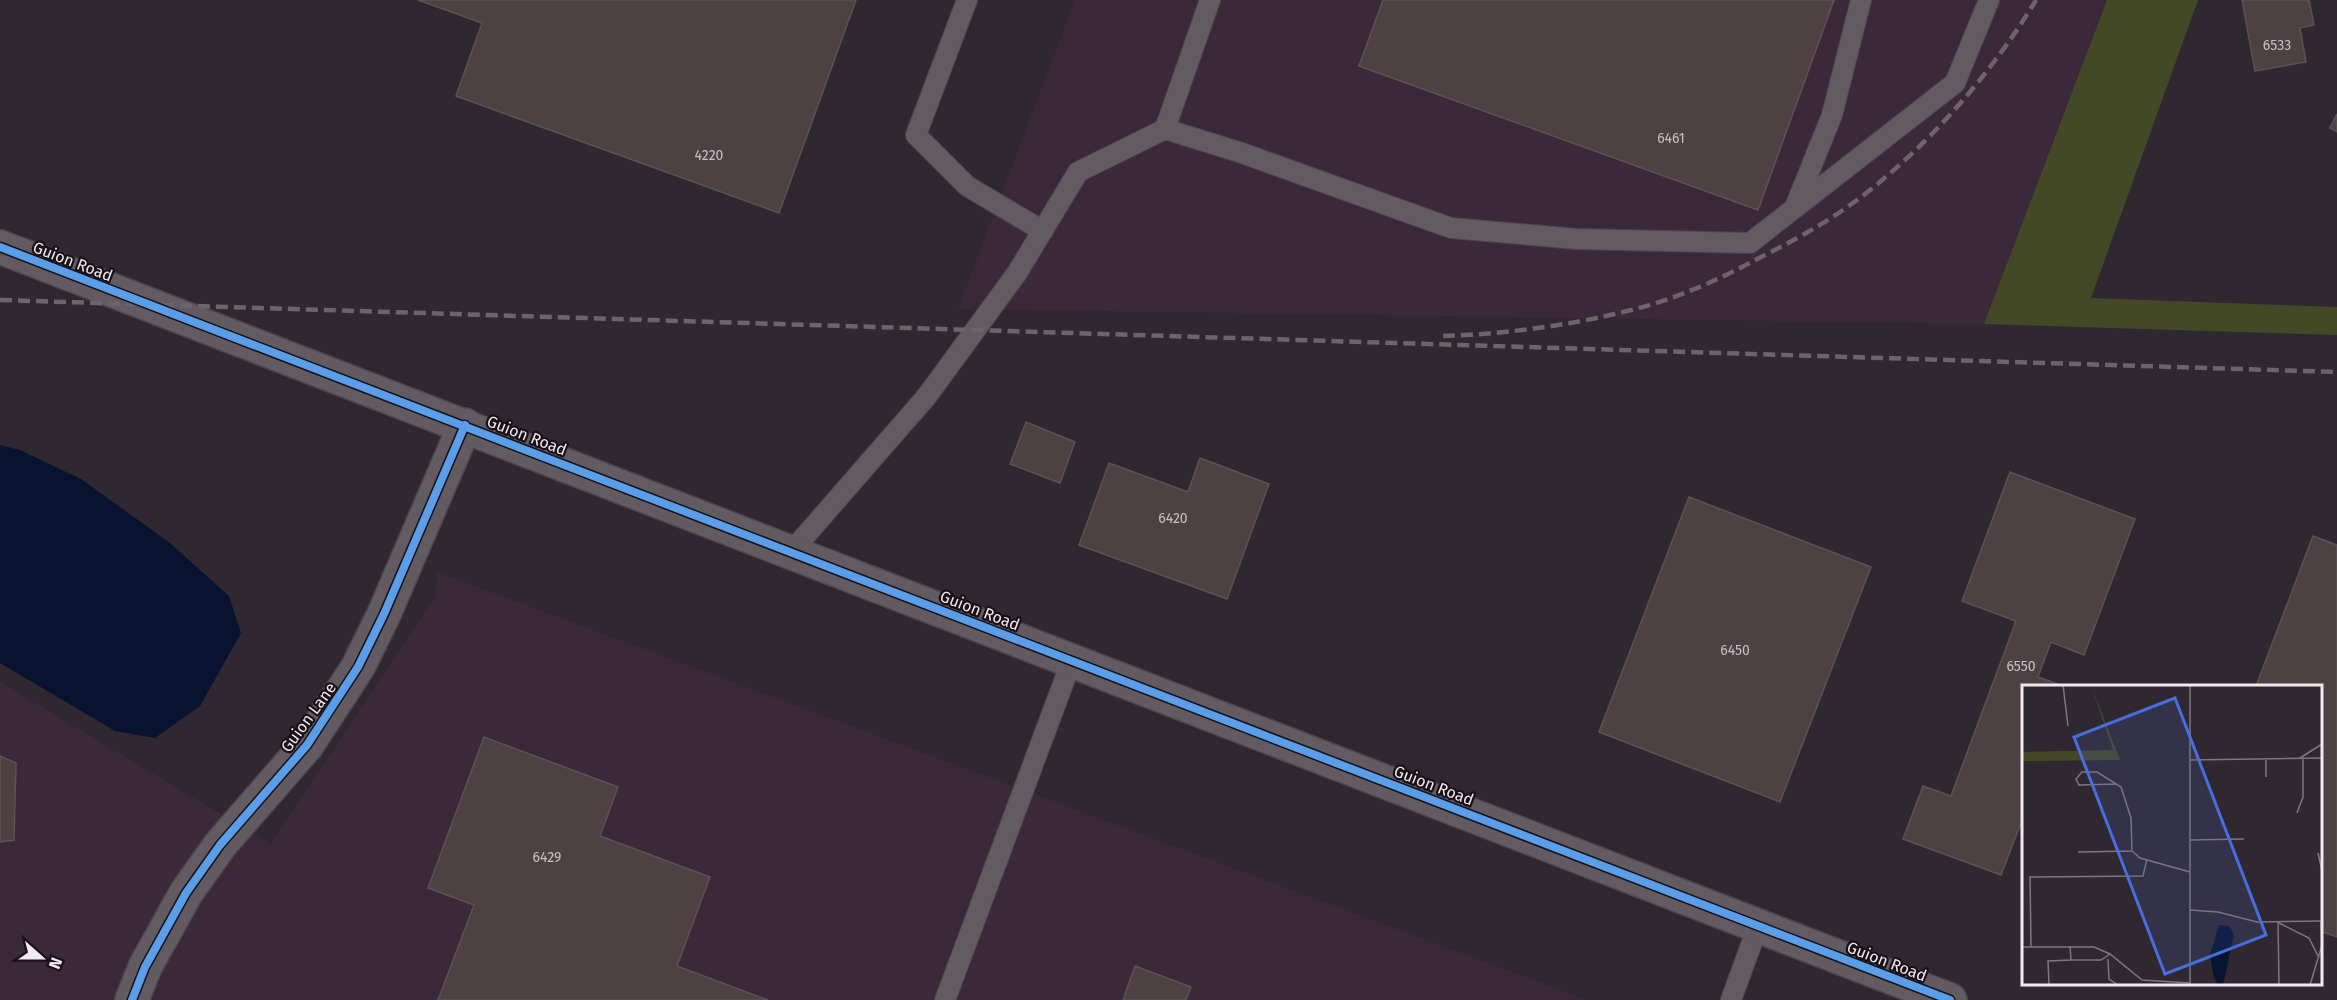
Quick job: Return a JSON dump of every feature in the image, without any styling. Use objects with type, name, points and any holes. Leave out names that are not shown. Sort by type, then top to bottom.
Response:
[{"type":"street","name":"Guion Road","points":[[0,247],[1950,1000]]},
{"type":"street","name":"Guion Lane","points":[[132,1000],[145,966],[186,893],[220,845],[307,744],[358,667],[384,614],[465,425]]},
{"type":"lane","points":[[967,0],[916,135],[967,186],[1043,231]]},
{"type":"lane","points":[[1165,129],[1210,0]]},
{"type":"lane","points":[[1795,207],[1832,114],[1861,0]]},
{"type":"lane","points":[[792,551],[927,396],[997,303],[1078,172],[1165,129],[1242,153],[1451,228],[1577,239],[1750,243],[1955,83],[1989,0]]},
{"type":"lane","points":[[945,1000],[1072,660]]},
{"type":"lane","points":[[1731,1000],[1758,926]]},
{"type":"shaded area","points":[[1075,0],[2107,0],[1984,324],[958,309]]},
{"type":"shaded area","points":[[437,572],[1587,1000],[0,1000],[0,682],[271,844],[436,596]]},
{"type":"green space","points":[[2107,0],[2198,0],[2091,298],[2337,307],[2337,335],[1984,324]]},
{"type":"water","points":[[0,445],[20,450],[81,479],[170,543],[229,596],[241,633],[200,706],[155,738],[115,731],[0,663]]},
{"type":"building","points":[[418,0],[856,0],[779,213],[456,96],[482,23]]},
{"type":"building","points":[[1383,0],[1834,0],[1758,210],[1359,66]]},
{"type":"building","points":[[2242,0],[2309,0],[2314,25],[2300,28],[2306,62],[2255,71]]},
{"type":"building","points":[[2337,114],[2337,132],[2330,128]]},
{"type":"building","points":[[1026,422],[1075,442],[1060,483],[1010,464]]},
{"type":"building","points":[[1200,458],[1269,484],[1227,599],[1079,545],[1109,463],[1188,492]]},
{"type":"building","points":[[2010,472],[2135,519],[2084,655],[2051,642],[2038,677],[2060,685],[2022,685],[2022,820],[2001,875],[1903,839],[1923,786],[1951,796],[2016,621],[1962,601]]},
{"type":"building","points":[[1689,497],[1871,567],[1780,802],[1599,732]]},
{"type":"building","points":[[2313,536],[2337,545],[2337,937],[2322,932],[2322,685],[2256,685]]},
{"type":"building","points":[[484,737],[618,787],[600,836],[710,877],[677,966],[768,1000],[438,1000],[474,905],[428,888]]},
{"type":"building","points":[[0,756],[16,763],[14,840],[0,842]]},
{"type":"building","points":[[1135,966],[1191,987],[1186,1000],[1123,1000]]},
{"type":"railway","points":[[1443,336],[1535,328],[1582,321],[1645,306],[1713,281],[1813,229],[1877,184],[1938,128],[1992,65],[2036,0]]},
{"type":"railway","points":[[0,300],[2337,372]]},
{"type":"cycle path","points":[[0,247],[1950,1000]]},
{"type":"cycle path","points":[[132,1000],[145,967],[186,893],[220,845],[307,745],[358,667],[384,614],[465,425]]}]
